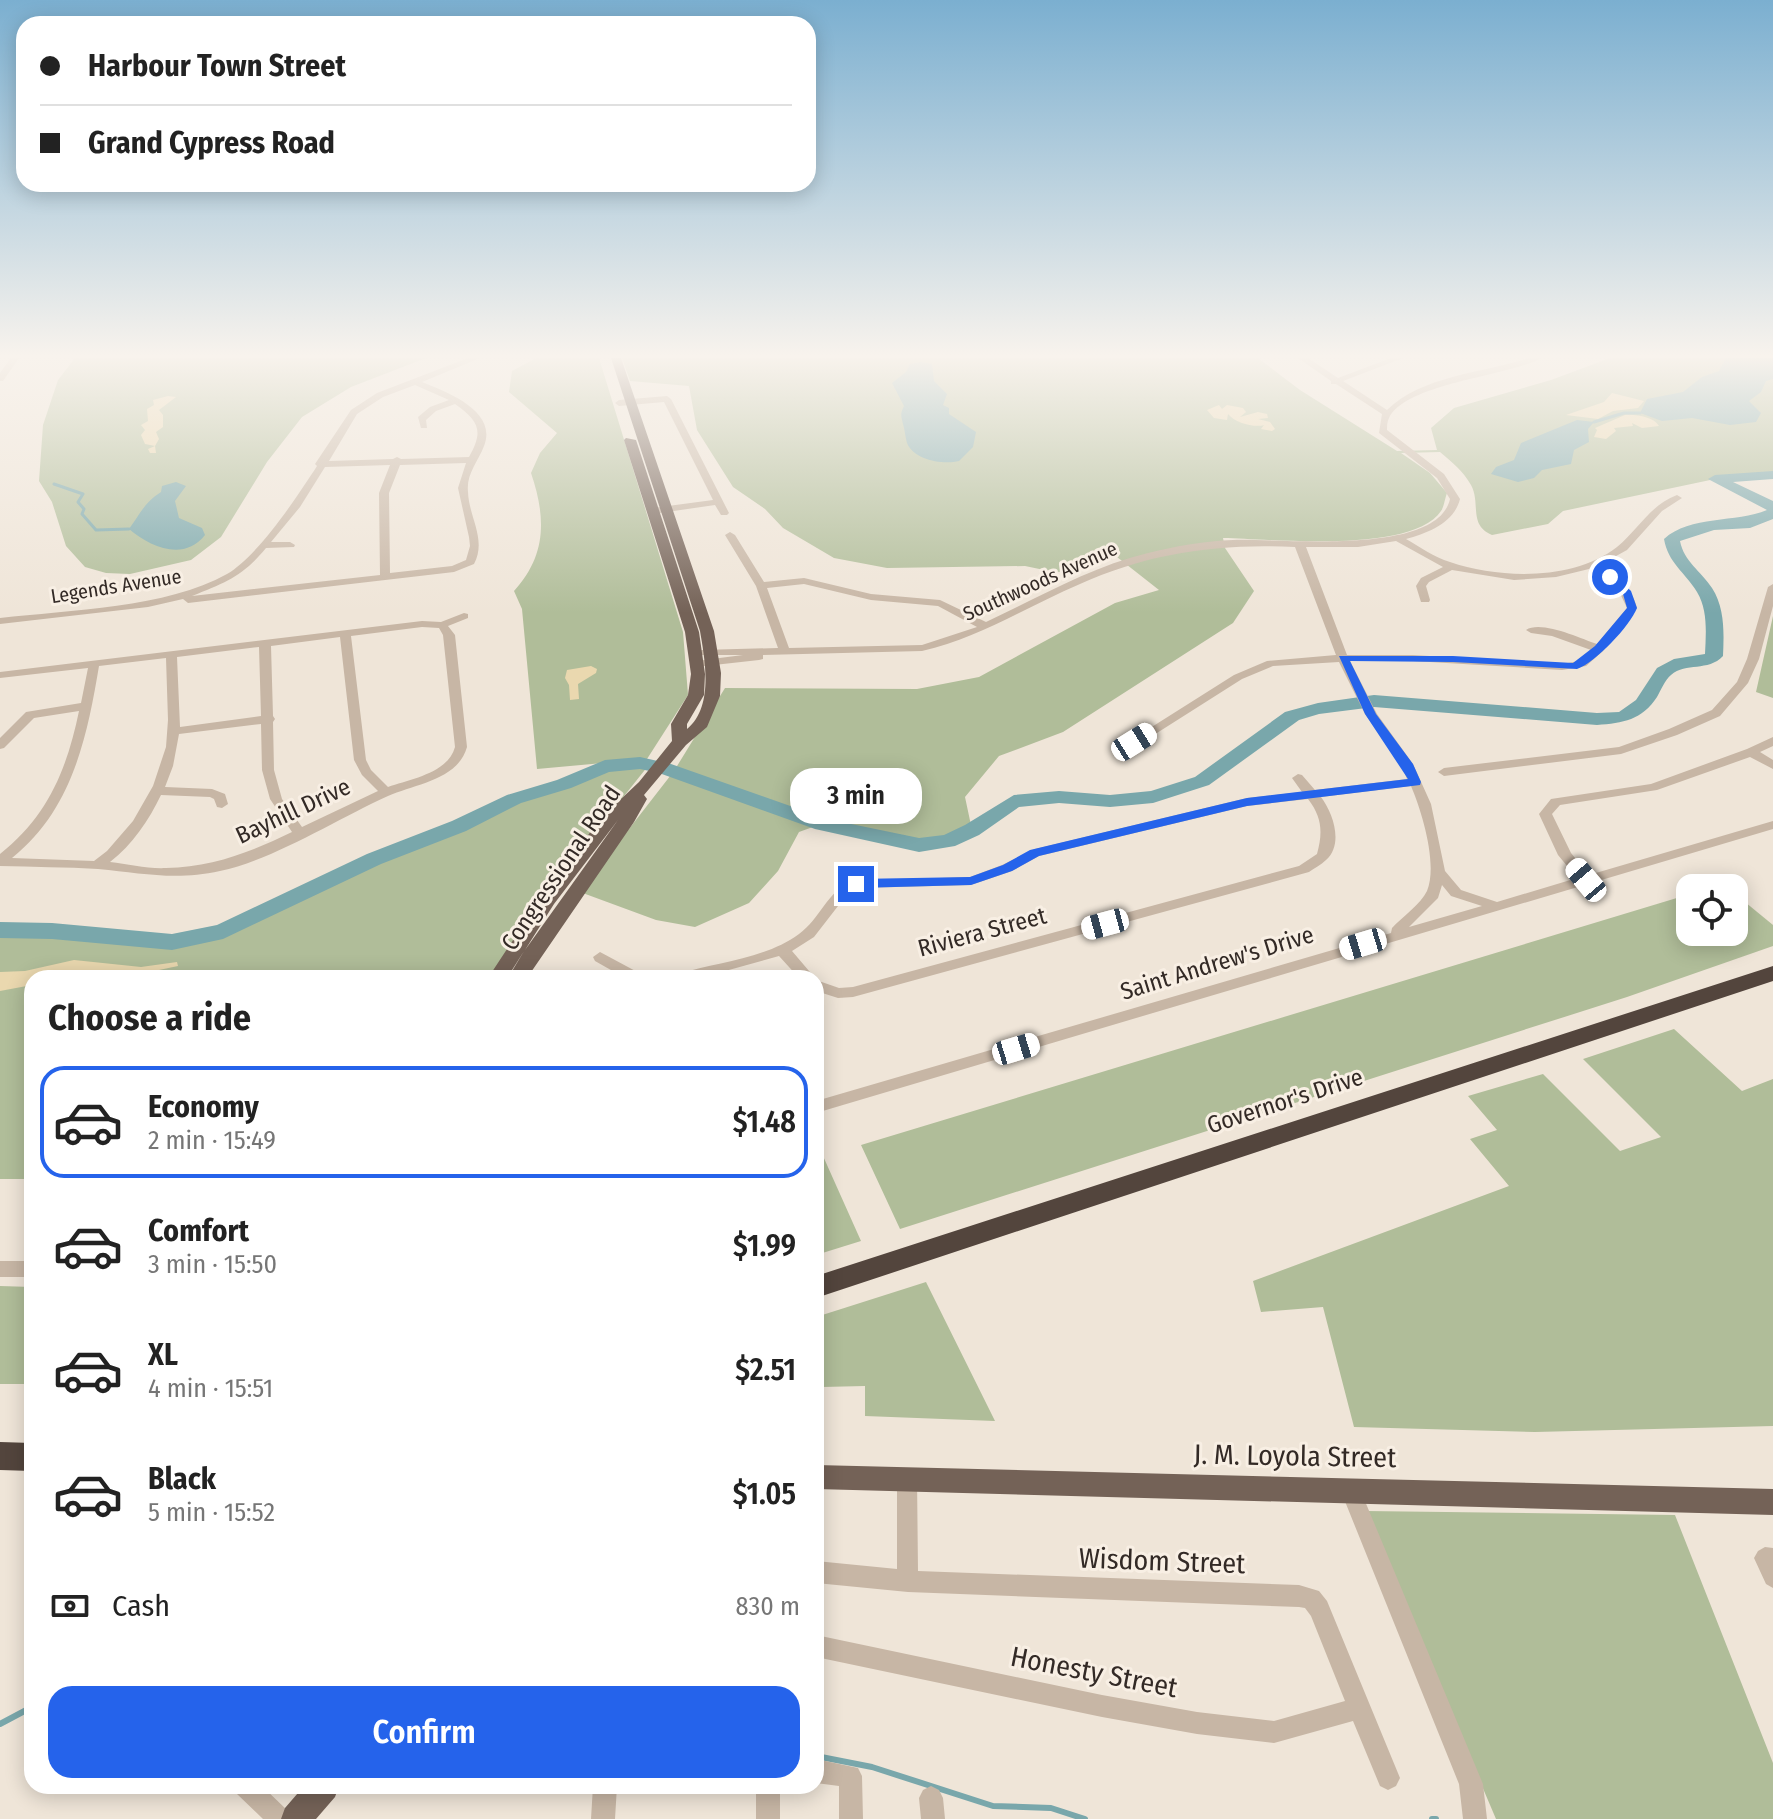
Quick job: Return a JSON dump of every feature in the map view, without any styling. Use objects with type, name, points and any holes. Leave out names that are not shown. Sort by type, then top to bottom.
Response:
[{"type":"highway","name":"Governor's Drive","points":[[824,1284],[1773,973]]},
{"type":"highway","points":[[0,1456],[24,1457]]},
{"type":"main road","name":"Congressional Road","points":[[502,970],[548,900],[607,822],[646,784],[680,742],[699,727],[712,696],[713,657],[638,443]]},
{"type":"main road","name":"Congressional Road","points":[[660,510],[692,632],[696,659],[696,695],[679,724],[680,742]]},
{"type":"main road","name":"Congressional Road","points":[[522,970],[624,827],[646,784]]},
{"type":"main road","name":"J. M. Loyola Street","points":[[824,1477],[1773,1502]]},
{"type":"main road","points":[[296,1819],[317,1794]]},
{"type":"street","name":"Legends Avenue","points":[[0,621],[148,604],[184,596],[231,576],[297,505],[334,443]]},
{"type":"street","points":[[148,604],[454,569],[470,562],[475,544],[462,486],[481,443]]},
{"type":"street","points":[[688,443],[724,513]]},
{"type":"street","name":"Southwoods Avenue","points":[[696,659],[754,659],[770,651],[922,648],[939,645],[984,626],[1105,569],[1156,554],[1235,542],[1362,546],[1399,539],[1440,522],[1453,510],[1455,499],[1441,476],[1398,443]]},
{"type":"street","points":[[385,578],[384,493],[397,460]]},
{"type":"street","points":[[320,464],[472,460]]},
{"type":"street","points":[[1399,539],[1452,566],[1529,576],[1589,565],[1614,554],[1643,528],[1655,510],[1677,498]]},
{"type":"street","points":[[660,510],[717,502]]},
{"type":"street","points":[[730,535],[761,586],[785,651]]},
{"type":"street","points":[[1299,543],[1343,658],[1371,714],[1407,764],[1415,782],[1428,815],[1438,872],[1456,893],[1482,903],[1500,904]]},
{"type":"street","points":[[263,545],[290,545]]},
{"type":"street","points":[[1134,742],[1238,677],[1273,660],[1453,659],[1573,667],[1582,664],[1599,649],[1632,608],[1631,600],[1621,585],[1589,565]]},
{"type":"street","points":[[1425,600],[1421,586],[1425,580],[1452,566]]},
{"type":"street","points":[[231,576],[232,596]]},
{"type":"street","points":[[761,586],[804,581],[855,595],[940,603],[984,626]]},
{"type":"street","points":[[1444,772],[1621,750],[1716,713],[1742,683],[1753,659],[1773,587]]},
{"type":"street","points":[[0,675],[422,624],[442,625],[464,616]]},
{"type":"street","name":"Bayhill Drive","points":[[0,862],[97,865],[164,873],[201,870],[259,853],[386,792],[441,772],[453,765],[460,753],[449,635],[442,625]]},
{"type":"street","points":[[1531,630],[1554,633],[1599,649]]},
{"type":"street","points":[[345,634],[360,760],[366,772],[386,792]]},
{"type":"street","points":[[265,644],[269,719],[267,752],[271,786],[298,832]]},
{"type":"street","points":[[97,865],[119,849],[157,791],[174,731],[171,654]]},
{"type":"street","points":[[0,862],[32,837],[57,799],[76,756],[94,664]]},
{"type":"street","points":[[0,745],[28,712],[86,706]]},
{"type":"street","points":[[174,731],[269,719]]},
{"type":"street","points":[[1586,880],[1555,838],[1543,805],[1653,787],[1773,741]]},
{"type":"street","points":[[1751,752],[1773,765]]},
{"type":"street","points":[[1298,778],[1312,793]]},
{"type":"street","points":[[712,970],[782,950],[802,939],[818,926],[839,883],[971,881],[1007,868],[1035,853],[1247,802],[1415,782]]},
{"type":"street","points":[[157,791],[212,793],[220,797],[222,804]]},
{"type":"street","name":"Riviera Street","points":[[824,990],[838,999],[868,988],[1304,869],[1323,856],[1326,846],[1324,807],[1312,793]]},
{"type":"street","points":[[1392,935],[1773,825]]},
{"type":"street","name":"Saint Andrew's Drive","points":[[824,1105],[1392,935],[1425,907],[1433,895],[1438,872]]},
{"type":"street","points":[[782,950],[801,970]]},
{"type":"street","points":[[600,957],[622,970]]},
{"type":"street","points":[[0,1269],[24,1269]]},
{"type":"street","points":[[907,1478],[908,1581]]},
{"type":"street","points":[[1350,1489],[1471,1784],[1475,1819]]},
{"type":"street","name":"Wisdom Street","points":[[824,1573],[908,1581],[1299,1596],[1311,1599],[1319,1609],[1388,1778]]},
{"type":"street","name":"Honesty Street","points":[[824,1648],[1115,1708],[1274,1732],[1360,1708]]},
{"type":"street","points":[[824,1772],[850,1776],[851,1819]]},
{"type":"street","points":[[253,1794],[280,1819]]},
{"type":"street","points":[[603,1819],[605,1794]]},
{"type":"street","points":[[768,1794],[768,1819]]},
{"type":"green space","points":[[42,443],[282,443],[221,537],[191,560],[130,574],[106,573],[85,567],[66,546],[52,502],[39,481]]},
{"type":"green space","points":[[549,443],[625,443],[683,632],[688,695],[647,759],[537,769],[522,609],[514,591],[533,564],[538,549],[541,520],[531,473]]},
{"type":"green space","points":[[705,443],[1384,443],[1397,451],[1437,450],[1435,443],[1773,443],[1773,475],[1715,479],[1563,511],[1548,524],[1492,535],[1480,526],[1471,485],[1453,463],[1440,452],[1401,453],[1430,473],[1447,493],[1441,511],[1425,525],[1401,534],[1372,539],[1305,541],[1223,538],[1225,548],[1254,591],[1233,623],[1063,732],[999,756],[965,797],[972,830],[948,841],[919,845],[821,824],[799,832],[778,871],[749,903],[695,927],[656,920],[580,892],[674,771],[725,688],[917,689],[979,677],[1115,603],[1159,590],[1117,557],[1080,571],[1054,572],[1025,566],[887,568],[834,558],[783,528],[765,509],[733,487]]},
{"type":"green space","points":[[1773,616],[1773,698],[1756,692]]},
{"type":"green space","points":[[639,761],[648,766],[545,895],[499,970],[24,970],[24,1179],[0,1179],[0,930],[52,931],[172,942],[223,931],[374,859],[459,826],[514,799],[564,784],[605,766]]},
{"type":"green space","points":[[1676,898],[1676,946],[1748,946],[1748,904],[1773,925],[1773,946],[1627,997],[900,1229],[861,1145]]},
{"type":"green space","points":[[1674,1029],[1742,1091],[1773,1079],[1773,1426],[1535,1432],[1354,1427],[1323,1307],[1261,1312],[1253,1281],[1509,1186],[1470,1139],[1497,1130],[1468,1096],[1543,1074],[1620,1151],[1661,1137],[1583,1059]]},
{"type":"green space","points":[[824,1158],[861,1241],[824,1253]]},
{"type":"green space","points":[[926,1282],[995,1421],[865,1416],[865,1386],[824,1387],[824,1314]]},
{"type":"green space","points":[[0,1286],[24,1287],[24,1384],[0,1384]]},
{"type":"green space","points":[[1365,1511],[1675,1515],[1773,1763],[1773,1819],[1496,1819]]},
{"type":"sand","points":[[591,666],[597,669],[596,673],[578,684],[579,699],[570,700],[565,678],[567,670]]},
{"type":"sand","points":[[74,960],[141,967],[177,962],[178,966],[159,970],[29,970]]},
{"type":"sand","points":[[24,971],[24,986],[0,991],[0,972]]},
{"type":"water","points":[[907,443],[974,443],[959,461],[945,462],[916,454]]},
{"type":"water","points":[[1521,443],[1587,443],[1574,450],[1571,464],[1542,470],[1534,478],[1518,482],[1491,474],[1496,467],[1514,460]]},
{"type":"water","points":[[176,482],[186,486],[175,501],[179,518],[202,528],[205,535],[197,543],[177,550],[157,546],[129,529],[146,505],[161,492],[162,486]]},
{"type":"waterway","points":[[1773,475],[1715,479],[1773,507]]},
{"type":"waterway","points":[[54,484],[83,494],[78,502],[84,509],[82,514],[96,530],[129,529]]},
{"type":"waterway","points":[[0,930],[52,931],[172,942],[223,931],[374,859],[459,826],[514,799],[564,784],[605,766],[640,763],[664,768],[822,824],[919,845],[948,841],[972,830],[1014,801],[1059,797],[1110,801],[1153,797],[1202,781],[1292,716],[1318,709],[1374,701],[1597,719],[1624,717],[1643,704],[1663,672],[1680,663],[1703,662],[1714,656],[1714,619],[1709,598],[1677,557],[1672,539],[1712,525],[1750,523],[1773,513]]},
{"type":"waterway","points":[[0,1724],[24,1711]]},
{"type":"waterway","points":[[824,1758],[872,1767],[993,1806],[1051,1808],[1085,1819]]},
{"type":"route","points":[[856,884],[971,881],[1007,868],[1035,853],[1247,802],[1415,782],[1407,764],[1371,714],[1343,658],[1453,659],[1573,667],[1582,664],[1599,649],[1630,614],[1631,600],[1621,585],[1610,577]]}]
